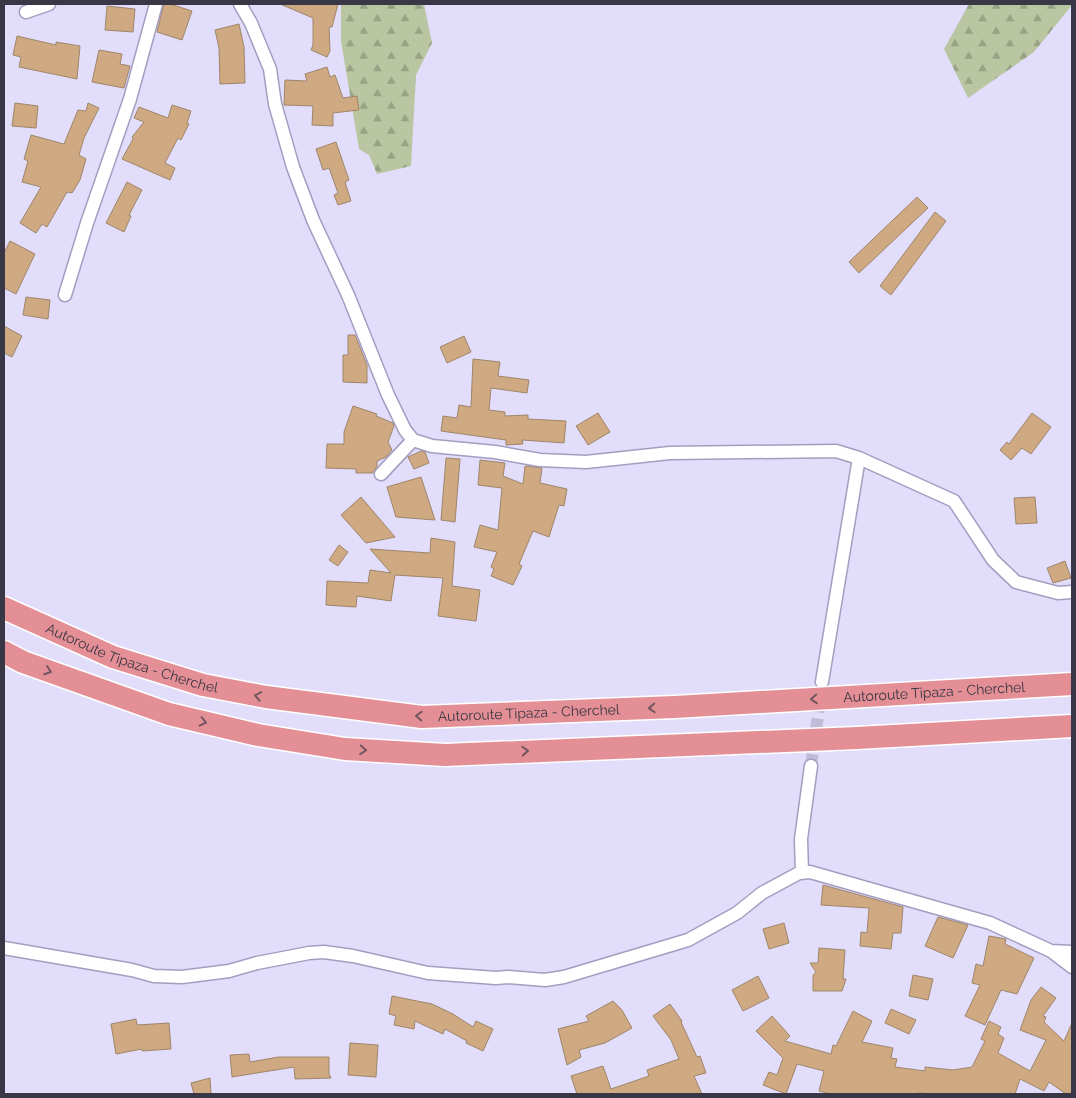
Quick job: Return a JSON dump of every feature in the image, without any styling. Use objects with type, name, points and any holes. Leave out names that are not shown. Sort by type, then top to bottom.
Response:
[{"type":"highway","name":"Autoroute Tipaza - Cherchel","points":[[4,608],[113,657],[203,685],[266,697],[422,717],[675,707],[1072,684]]},
{"type":"highway","points":[[10,657],[168,714],[258,735],[346,748],[445,755],[857,738],[1072,726]]},
{"type":"street","points":[[26,12],[49,4]]},
{"type":"street","points":[[65,295],[87,223],[130,99],[156,4]]},
{"type":"street","points":[[240,4],[251,23],[270,69],[277,112],[293,167],[313,220],[348,295],[388,395],[405,430],[414,440],[432,446],[495,452],[540,460],[586,462],[670,453],[836,451],[859,458],[954,501],[993,560],[1016,582],[1058,593],[1072,592]]},
{"type":"street","points":[[381,474],[414,440]]},
{"type":"street","points":[[822,682],[859,458]]},
{"type":"street","points":[[802,873],[801,839],[811,766]]},
{"type":"street","points":[[4,948],[132,970],[154,976],[182,977],[229,971],[257,963],[324,952],[353,956],[428,973],[545,980],[564,977],[688,940],[736,913],[762,893],[799,873],[810,872],[990,923],[1051,951],[1072,967]]},
{"type":"street","points":[[1051,951],[1072,952]]},
{"type":"green space","points":[[341,4],[424,4],[432,43],[416,75],[411,166],[377,174],[369,155],[359,149],[341,41]]},
{"type":"green space","points":[[969,4],[1072,5],[1034,52],[968,98],[944,49]]},
{"type":"building","points":[[164,4],[192,11],[182,40],[157,32]]},
{"type":"building","points":[[280,4],[338,4],[332,27],[329,27],[330,51],[327,57],[311,50],[313,45],[313,18]]},
{"type":"building","points":[[107,6],[135,9],[133,32],[105,30]]},
{"type":"building","points":[[239,24],[244,47],[245,83],[220,84],[219,48],[215,30]]},
{"type":"building","points":[[17,36],[56,45],[56,42],[80,46],[77,79],[19,67],[21,57],[13,55]]},
{"type":"building","points":[[99,50],[122,54],[120,64],[130,66],[124,88],[92,82]]},
{"type":"building","points":[[327,67],[330,77],[335,75],[343,98],[357,96],[359,110],[333,113],[333,126],[312,125],[313,106],[284,105],[285,80],[307,81],[305,74]]},
{"type":"building","points":[[15,103],[38,106],[36,128],[12,126]]},
{"type":"building","points":[[88,103],[99,108],[84,138],[79,155],[86,159],[80,180],[72,193],[67,192],[47,227],[42,224],[36,233],[20,223],[41,187],[22,182],[28,161],[24,159],[31,135],[64,144],[78,110],[86,111]]},
{"type":"building","points":[[172,105],[191,111],[187,123],[189,124],[181,140],[178,138],[165,163],[175,168],[170,180],[122,159],[133,139],[132,137],[144,122],[134,118],[139,107],[168,118]]},
{"type":"building","points":[[336,142],[349,180],[345,182],[351,201],[338,205],[334,195],[338,193],[329,168],[323,170],[316,149]]},
{"type":"building","points":[[127,182],[142,190],[129,215],[131,216],[124,232],[106,223]]},
{"type":"building","points":[[917,197],[928,208],[859,273],[849,262]]},
{"type":"building","points":[[935,212],[946,221],[891,295],[880,286]]},
{"type":"building","points":[[10,241],[35,254],[16,294],[4,288],[4,253]]},
{"type":"building","points":[[26,297],[50,300],[48,319],[23,315]]},
{"type":"building","points":[[4,326],[22,336],[12,357],[4,353]]},
{"type":"building","points":[[348,335],[355,335],[367,365],[367,383],[343,382],[343,355],[348,355]]},
{"type":"building","points":[[464,336],[471,352],[447,363],[440,347]]},
{"type":"building","points":[[473,359],[500,362],[498,376],[529,380],[527,393],[491,388],[489,410],[505,412],[505,416],[528,415],[528,419],[566,421],[564,443],[522,440],[523,444],[506,445],[506,440],[441,431],[443,416],[457,418],[459,405],[471,407]]},
{"type":"building","points":[[353,406],[377,414],[376,416],[393,423],[394,426],[388,442],[392,450],[386,457],[377,461],[377,466],[373,473],[356,473],[356,469],[326,468],[327,444],[344,444],[344,432]]},
{"type":"building","points":[[598,413],[610,432],[588,445],[576,426]]},
{"type":"building","points":[[1032,413],[1051,427],[1031,454],[1022,448],[1011,460],[1000,450],[1007,442],[1009,444]]},
{"type":"building","points":[[421,451],[425,452],[429,463],[414,469],[408,457]]},
{"type":"building","points":[[446,458],[460,459],[455,522],[441,520]]},
{"type":"building","points":[[480,460],[505,463],[503,476],[523,484],[525,466],[542,468],[540,483],[567,489],[564,506],[559,505],[549,537],[533,531],[519,564],[522,566],[513,585],[491,576],[494,569],[491,567],[497,552],[474,547],[480,525],[498,530],[502,488],[478,485]]},
{"type":"building","points":[[421,477],[435,520],[396,517],[387,487]]},
{"type":"building","points":[[361,497],[395,537],[366,543],[341,515]]},
{"type":"building","points":[[1035,497],[1037,523],[1016,524],[1014,498]]},
{"type":"building","points":[[431,538],[455,542],[452,586],[480,590],[476,621],[438,616],[443,578],[395,575],[391,601],[357,596],[356,607],[326,605],[327,581],[368,583],[370,570],[391,573],[370,549],[430,553]]},
{"type":"building","points":[[339,545],[348,552],[338,566],[329,560]]},
{"type":"building","points":[[1065,561],[1071,578],[1053,583],[1047,568]]},
{"type":"building","points":[[823,885],[903,907],[901,933],[893,933],[891,949],[860,946],[861,932],[867,933],[869,908],[821,905]]},
{"type":"building","points":[[938,917],[968,925],[953,958],[925,946]]},
{"type":"building","points":[[784,923],[789,943],[769,949],[763,929]]},
{"type":"building","points":[[989,936],[1006,939],[1005,944],[1034,958],[1017,994],[1001,990],[985,1025],[965,1016],[980,985],[972,983],[976,964],[983,966]]},
{"type":"building","points":[[819,948],[845,950],[843,979],[846,979],[842,991],[813,991],[813,975],[816,972],[810,963],[818,963]]},
{"type":"building","points":[[913,975],[933,979],[928,1000],[909,996]]},
{"type":"building","points":[[758,976],[769,998],[743,1011],[732,990]]},
{"type":"building","points":[[1041,987],[1056,998],[1043,1016],[1046,1017],[1044,1022],[1064,1041],[1072,1023],[1072,1094],[1066,1094],[1049,1082],[1044,1091],[1020,1079],[1015,1094],[831,1094],[819,1091],[824,1071],[797,1064],[786,1094],[763,1085],[769,1072],[777,1075],[783,1058],[756,1031],[772,1016],[790,1036],[785,1041],[831,1054],[833,1045],[836,1046],[853,1011],[872,1021],[862,1042],[893,1048],[891,1058],[897,1059],[895,1067],[925,1071],[925,1067],[953,1070],[972,1067],[985,1041],[981,1039],[989,1021],[1001,1027],[998,1034],[1004,1038],[998,1053],[1030,1071],[1046,1040],[1020,1030],[1031,1000]]},
{"type":"building","points":[[392,996],[432,1004],[453,1014],[473,1027],[476,1021],[493,1029],[483,1051],[466,1043],[467,1041],[445,1029],[443,1034],[415,1021],[414,1029],[394,1025],[396,1016],[389,1014]]},
{"type":"building","points":[[613,1001],[622,1010],[632,1028],[605,1043],[579,1050],[581,1057],[567,1065],[558,1029],[589,1021],[586,1016]]},
{"type":"building","points":[[670,1004],[682,1021],[697,1057],[700,1056],[706,1073],[694,1076],[702,1094],[577,1094],[571,1076],[603,1066],[611,1089],[649,1076],[647,1070],[679,1059],[671,1040],[653,1016]]},
{"type":"building","points":[[891,1009],[916,1020],[909,1034],[885,1023]]},
{"type":"building","points":[[136,1019],[137,1025],[169,1023],[171,1049],[142,1051],[142,1049],[116,1054],[111,1024]]},
{"type":"building","points":[[350,1043],[378,1045],[376,1077],[348,1075]]},
{"type":"building","points":[[249,1054],[250,1062],[279,1057],[329,1057],[329,1074],[331,1078],[295,1079],[294,1067],[232,1077],[230,1055]]},
{"type":"building","points":[[210,1078],[211,1094],[194,1094],[191,1083]]},
{"type":"tunnel","points":[[811,766],[821,694]]}]
